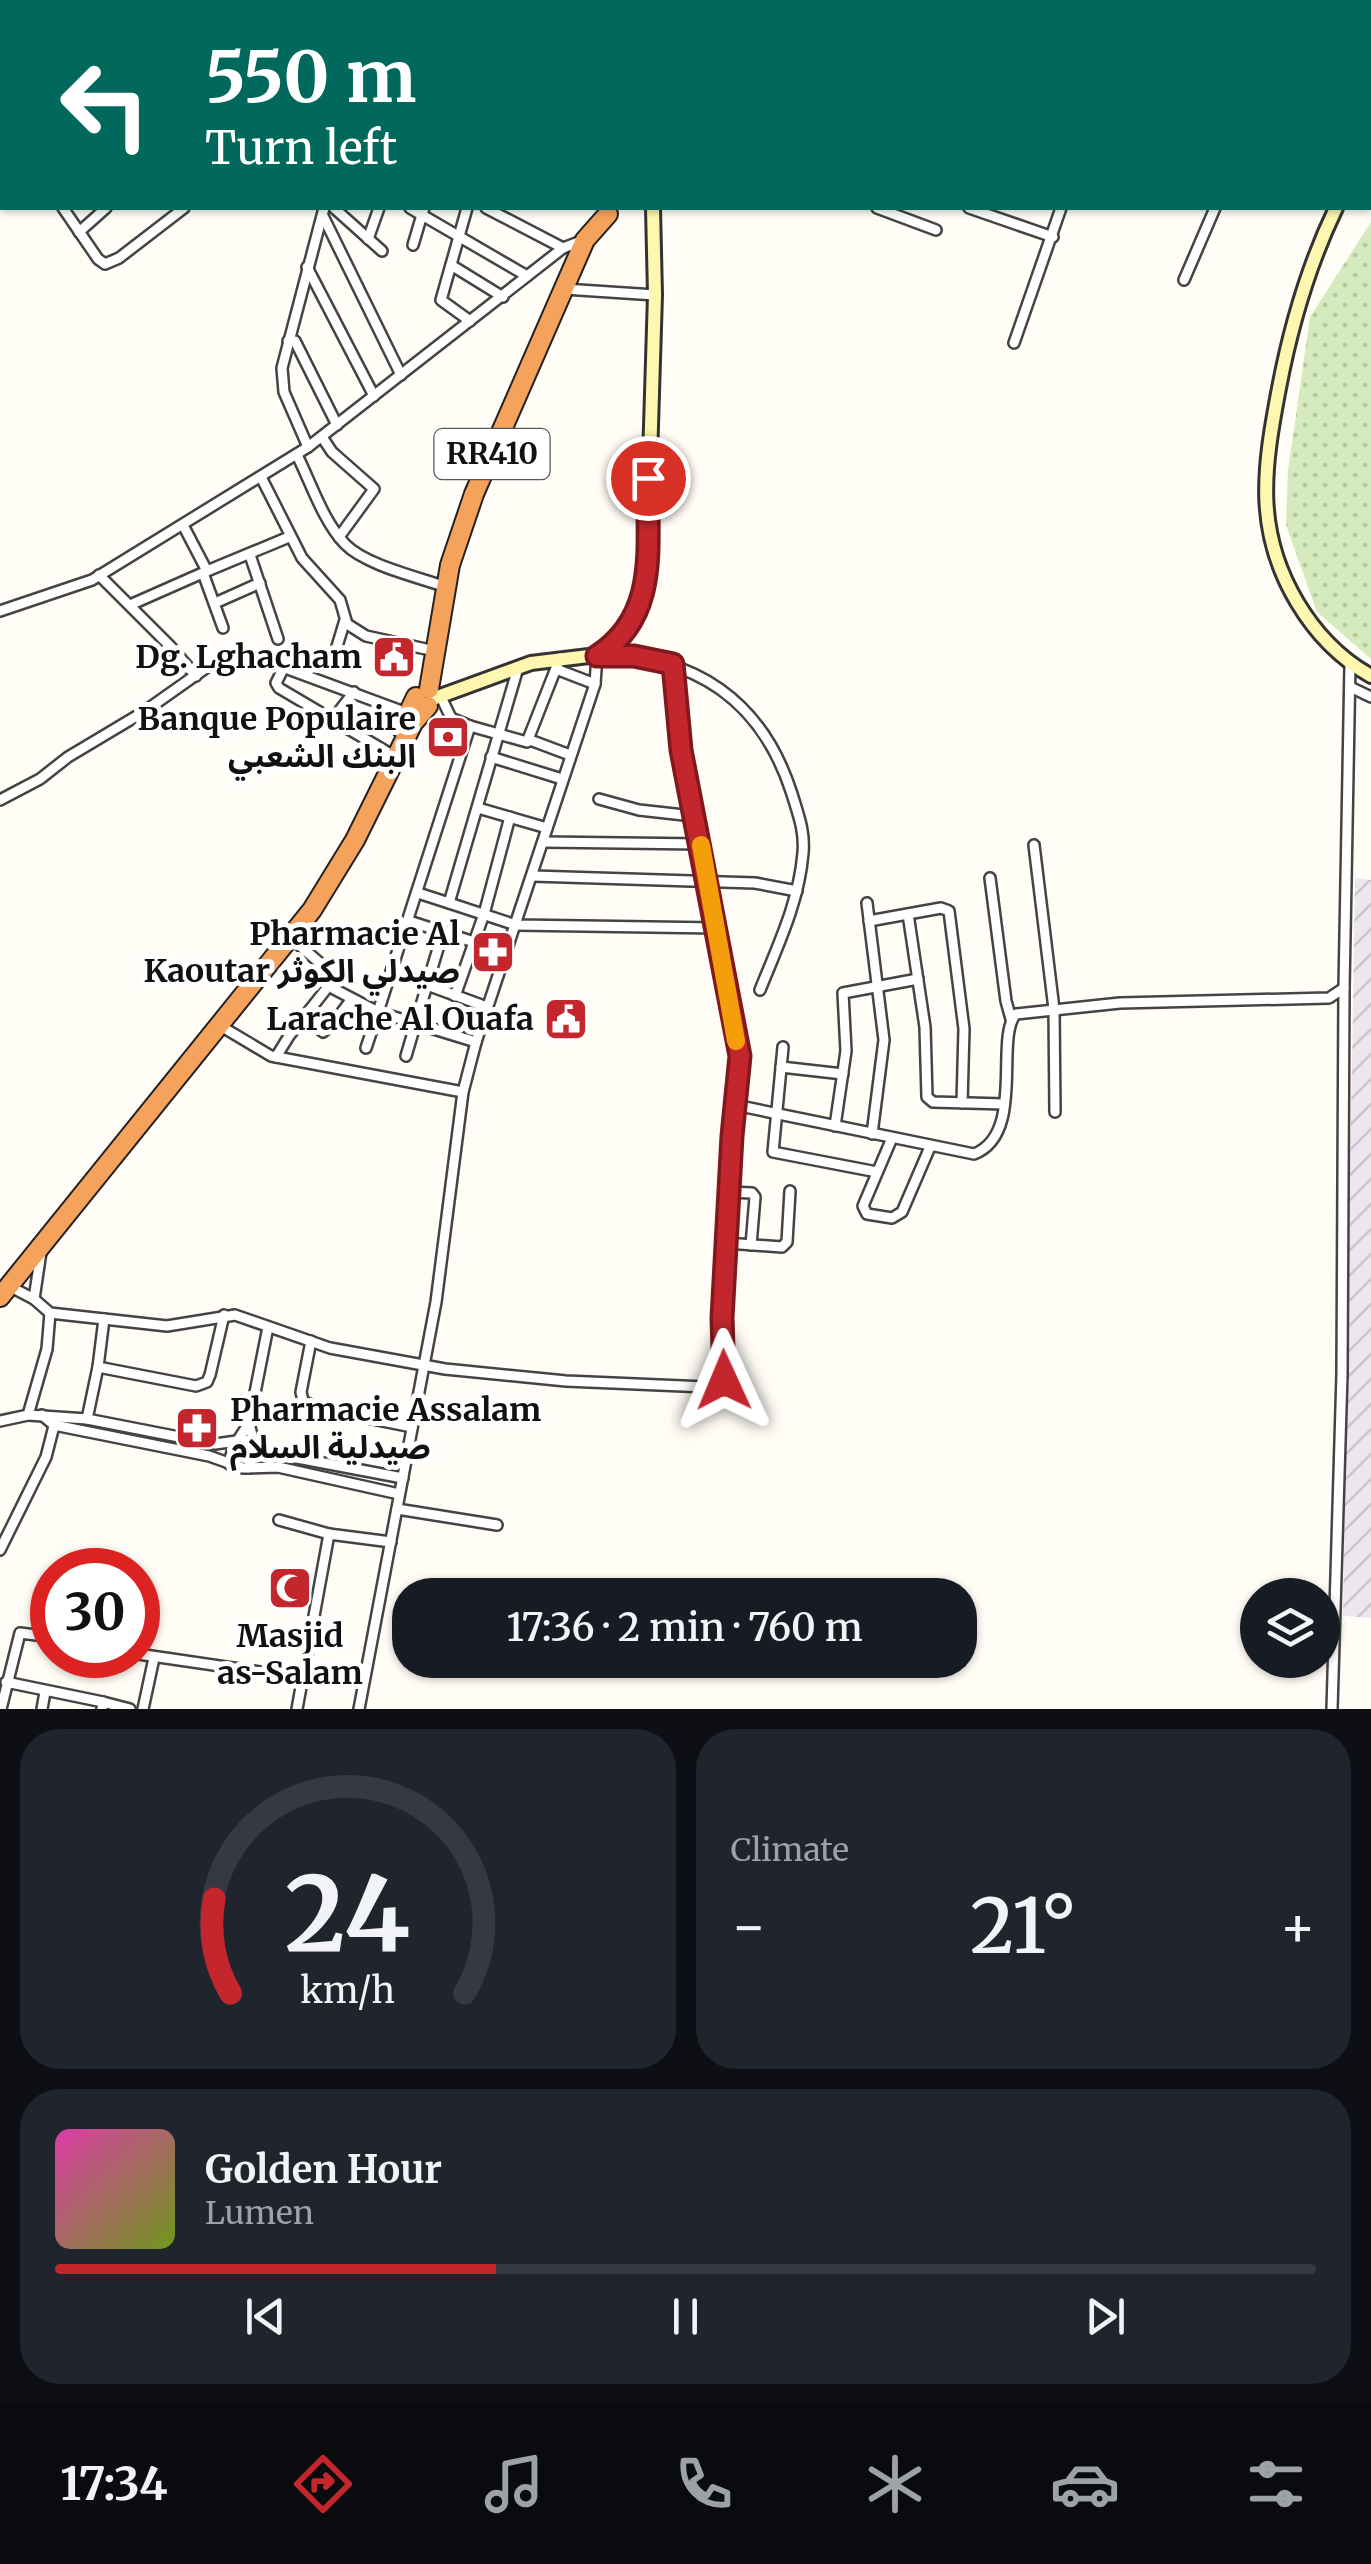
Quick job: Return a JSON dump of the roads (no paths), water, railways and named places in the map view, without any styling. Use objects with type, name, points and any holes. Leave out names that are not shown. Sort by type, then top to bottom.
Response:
[{"type":"highway","name":"RR410","points":[[3,1289],[290,937],[336,874],[426,700],[450,565],[474,494],[588,236],[603,210]]},
{"type":"highway","name":"RR410","points":[[3,1289],[305,906],[329,871],[389,753],[426,700]]},
{"type":"street","points":[[64,210],[98,259],[110,264],[181,210]]},
{"type":"street","points":[[79,232],[104,210]]},
{"type":"street","points":[[336,210],[382,251]]},
{"type":"street","points":[[368,239],[379,210]]},
{"type":"street","points":[[466,210],[441,300],[470,321]]},
{"type":"street","points":[[490,210],[564,248]]},
{"type":"street","points":[[359,1709],[436,1302],[464,1092],[476,1042],[595,684],[597,656],[618,640],[644,596],[655,295],[653,210]]},
{"type":"street","points":[[889,210],[936,230]]},
{"type":"street","points":[[974,210],[1052,237]]},
{"type":"street","points":[[1014,343],[1061,210]]},
{"type":"street","points":[[1184,280],[1214,210]]},
{"type":"street","points":[[1335,210],[1302,291],[1288,344],[1270,434],[1266,503],[1271,544],[1287,586],[1313,628],[1350,664],[1371,676]]},
{"type":"street","points":[[308,448],[284,392],[282,368],[323,211]]},
{"type":"street","points":[[323,211],[401,375]]},
{"type":"street","points":[[413,245],[423,211],[527,276]]},
{"type":"street","points":[[0,611],[99,576],[308,448],[527,276],[564,248],[588,236]]},
{"type":"street","points":[[450,265],[503,296]]},
{"type":"street","points":[[307,267],[374,396]]},
{"type":"street","points":[[564,289],[655,295]]},
{"type":"street","points":[[288,341],[295,341],[338,424]]},
{"type":"street","points":[[322,437],[332,452],[374,489],[339,537]]},
{"type":"street","points":[[297,455],[339,537],[363,557],[446,588]]},
{"type":"street","points":[[261,477],[302,558],[340,600],[345,620],[336,653]]},
{"type":"street","points":[[184,525],[223,628]]},
{"type":"street","points":[[130,605],[289,537]]},
{"type":"street","points":[[250,556],[278,638]]},
{"type":"street","points":[[99,576],[196,676]]},
{"type":"street","points":[[215,603],[260,583]]},
{"type":"street","points":[[345,620],[366,636],[434,652]]},
{"type":"street","points":[[0,800],[40,779],[68,756],[229,656],[240,654],[354,692],[426,700],[518,668],[597,656],[634,656],[673,664],[726,693],[772,746],[784,768],[804,832],[797,891],[760,990]]},
{"type":"street","points":[[558,663],[595,684]]},
{"type":"street","points":[[530,740],[558,663]]},
{"type":"street","points":[[3,1289],[34,1298],[50,1312],[104,1319],[181,1326],[235,1315],[311,1342],[423,1364],[566,1381],[718,1385],[724,1380],[722,1318],[728,1192],[740,1056],[681,750],[673,664]]},
{"type":"street","points":[[1332,1709],[1342,1374],[1350,664]]},
{"type":"street","points":[[284,667],[276,683],[279,688],[389,753]]},
{"type":"street","points":[[448,903],[518,668]]},
{"type":"street","points":[[1350,686],[1371,697]]},
{"type":"street","points":[[333,719],[354,692]]},
{"type":"street","points":[[426,700],[470,726],[570,754]]},
{"type":"street","points":[[366,1048],[470,726]]},
{"type":"street","points":[[492,756],[562,779]]},
{"type":"street","points":[[599,798],[639,810],[693,816]]},
{"type":"street","points":[[478,808],[546,828]]},
{"type":"street","points":[[455,996],[484,914],[510,817]]},
{"type":"street","points":[[543,842],[701,844]]},
{"type":"street","points":[[1034,845],[1054,1009],[1055,1112]]},
{"type":"street","points":[[533,876],[755,882],[797,891]]},
{"type":"street","points":[[736,1106],[964,1154],[979,1152],[993,1139],[1004,1104],[1011,1019],[990,878]]},
{"type":"street","points":[[418,894],[516,925],[716,928]]},
{"type":"street","points":[[866,903],[884,1040],[872,1134]]},
{"type":"street","points":[[869,921],[943,908],[950,914],[964,1029],[962,1104]]},
{"type":"street","points":[[908,914],[925,1027],[927,1097],[933,1102],[1004,1104]]},
{"type":"street","points":[[409,921],[474,942]]},
{"type":"street","points":[[406,1056],[443,932]]},
{"type":"street","points":[[290,937],[324,967],[331,983],[351,1000],[476,1042]]},
{"type":"street","points":[[835,1126],[846,1038],[842,995],[846,990],[918,978]]},
{"type":"street","points":[[276,1057],[331,983]]},
{"type":"street","points":[[426,985],[488,1007]]},
{"type":"street","points":[[1011,1019],[1019,1012],[1120,1003],[1329,998],[1344,988]]},
{"type":"street","points":[[303,1017],[323,1032],[351,1000]]},
{"type":"street","points":[[219,1025],[276,1057],[464,1092]]},
{"type":"street","points":[[784,1046],[773,1152],[878,1172]]},
{"type":"street","points":[[781,1066],[843,1074]]},
{"type":"street","points":[[892,1138],[864,1210],[869,1214],[896,1217],[902,1212],[930,1146]]},
{"type":"street","points":[[728,1192],[752,1193],[755,1197],[751,1244]]},
{"type":"street","points":[[726,1242],[782,1247],[787,1242],[790,1192]]},
{"type":"street","points":[[34,1298],[41,1246]]},
{"type":"street","points":[[28,1415],[47,1349],[50,1312]]},
{"type":"street","points":[[98,1367],[201,1386],[210,1375],[224,1315]]},
{"type":"street","points":[[87,1419],[104,1319]]},
{"type":"street","points":[[230,1464],[237,1442],[249,1424],[268,1327]]},
{"type":"street","points":[[311,1342],[301,1392],[303,1401],[317,1408],[412,1427]]},
{"type":"street","points":[[0,1422],[42,1415],[248,1468],[278,1467],[400,1494]]},
{"type":"street","points":[[55,1420],[87,1419],[216,1444],[237,1442],[276,1454],[402,1478]]},
{"type":"street","points":[[0,1550],[46,1457],[55,1420]]},
{"type":"street","points":[[248,1468],[256,1452],[249,1424]]},
{"type":"street","points":[[397,1509],[497,1524]]},
{"type":"street","points":[[279,1520],[329,1534],[391,1542]]},
{"type":"street","points":[[296,1709],[329,1534]]},
{"type":"street","points":[[0,1709],[20,1633],[30,1635]]},
{"type":"street","points":[[160,1659],[302,1678]]},
{"type":"street","points":[[143,1709],[150,1678]]},
{"type":"street","points":[[6,1682],[102,1706],[130,1709]]},
{"type":"street","points":[[42,1709],[45,1692]]},
{"type":"place","name":"Dg. Lghacham","points":[[394,657]]},
{"type":"place","name":"Banque Populaire البنك الشعبي","points":[[448,737]]},
{"type":"place","name":"Pharmacie Al Kaoutar صيدلي الكوثر","points":[[493,952]]},
{"type":"place","name":"Larache Al Ouafa","points":[[566,1019]]},
{"type":"place","name":"Pharmacie Assalam صيدلية السلام","points":[[197,1428]]},
{"type":"place","name":"Masjid as-Salam","points":[[290,1588]]}]
